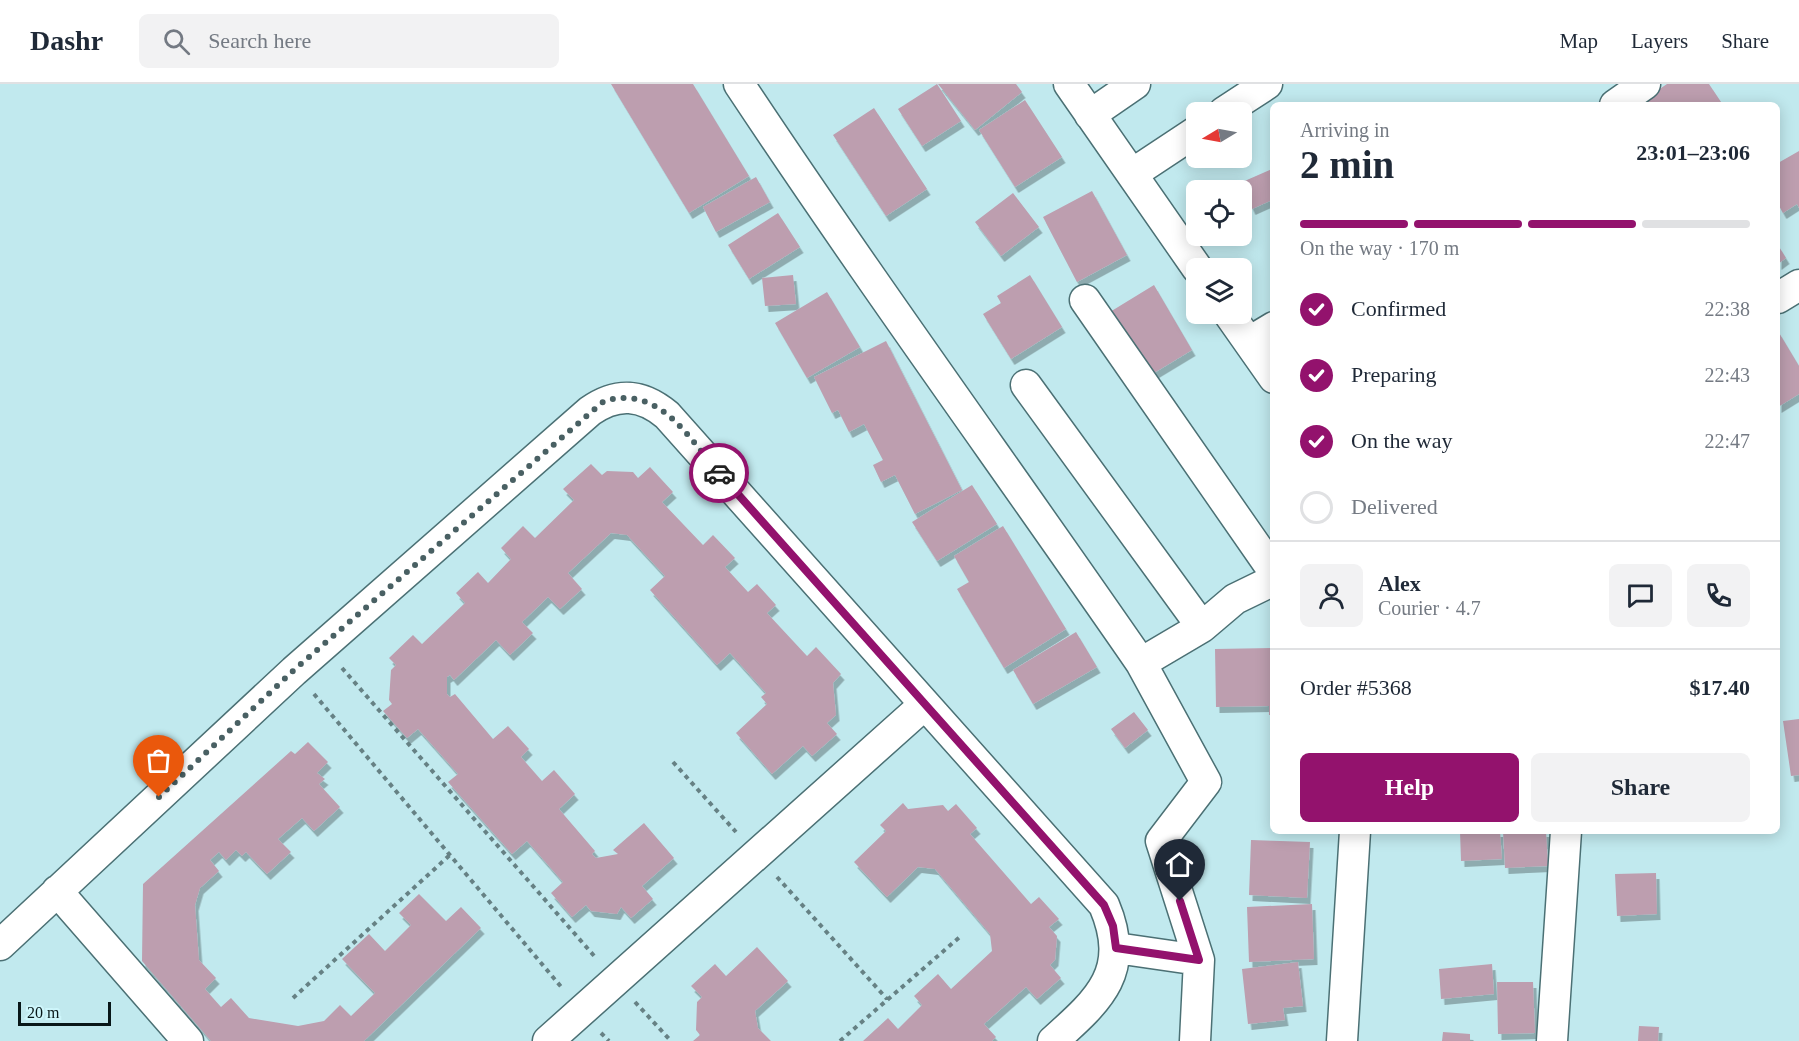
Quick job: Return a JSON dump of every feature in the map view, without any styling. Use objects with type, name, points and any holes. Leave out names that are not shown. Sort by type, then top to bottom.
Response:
[{"type":"street","points":[[739,84],[830,220],[969,413],[1141,663],[1206,782],[1161,841],[1199,960],[1195,1041]]},
{"type":"street","points":[[1069,84],[1190,258]]},
{"type":"street","points":[[1090,115],[1136,84]]},
{"type":"street","points":[[1239,102],[1267,84]]},
{"type":"street","points":[[1619,102],[1645,84]]},
{"type":"street","points":[[1132,174],[1186,138]]},
{"type":"street","points":[[1780,297],[1799,285]]},
{"type":"street","points":[[1085,300],[1270,566]]},
{"type":"street","points":[[1245,324],[1261,334],[1270,364]]},
{"type":"street","points":[[1026,385],[1202,627]]},
{"type":"street","points":[[0,945],[294,670],[590,411],[604,401],[621,396],[638,398],[654,404],[668,415],[1104,905],[1113,926],[1116,948],[1113,971],[1104,992],[1089,1009],[1053,1041]]},
{"type":"street","points":[[1141,663],[1202,627],[1235,599],[1270,582]]},
{"type":"street","points":[[548,1041],[924,705]]},
{"type":"street","points":[[1341,1041],[1355,834]]},
{"type":"street","points":[[1552,1041],[1566,834]]},
{"type":"street","points":[[57,891],[188,1041]]},
{"type":"street","points":[[1116,948],[1199,960]]},
{"type":"path","points":[[323,646],[671,1041]]},
{"type":"path","points":[[294,670],[609,1041]]},
{"type":"path","points":[[673,762],[887,999]]},
{"type":"path","points":[[293,998],[451,854]]},
{"type":"path","points":[[840,1041],[962,935]]},
{"type":"building","points":[[611,84],[693,84],[749,176],[689,213]]},
{"type":"building","points":[[937,84],[961,121],[922,146],[898,109]]},
{"type":"building","points":[[938,84],[1016,84],[1022,92],[975,130]]},
{"type":"building","points":[[1667,84],[1709,84],[1721,102],[1648,102],[1646,98]]},
{"type":"building","points":[[1025,100],[1062,157],[1015,187],[979,130]]},
{"type":"building","points":[[874,108],[927,189],[886,216],[833,135]]},
{"type":"building","points":[[1799,151],[1799,208],[1797,204],[1783,213],[1780,208],[1780,162]]},
{"type":"building","points":[[1270,170],[1270,201],[1252,209],[1252,180],[1247,180]]},
{"type":"building","points":[[756,177],[770,202],[716,232],[703,207]]},
{"type":"building","points":[[1092,191],[1127,255],[1077,282],[1043,217]]},
{"type":"building","points":[[1013,193],[1039,227],[1001,256],[975,222]]},
{"type":"building","points":[[778,213],[800,247],[749,279],[728,245]]},
{"type":"building","points":[[1780,248],[1786,258],[1780,262]]},
{"type":"building","points":[[793,275],[796,304],[765,306],[762,278]]},
{"type":"building","points":[[1030,275],[1062,327],[1011,359],[983,314],[1001,303],[997,296]]},
{"type":"building","points":[[1154,285],[1192,350],[1149,376],[1105,315]]},
{"type":"building","points":[[827,292],[860,347],[807,378],[775,323]]},
{"type":"building","points":[[1780,334],[1799,366],[1799,394],[1780,406]]},
{"type":"building","points":[[886,341],[962,490],[915,514],[895,475],[881,482],[873,465],[883,460],[864,424],[849,432],[838,410],[832,413],[814,377]]},
{"type":"building","points":[[591,464],[602,475],[607,471],[633,472],[638,478],[650,467],[673,492],[662,502],[703,545],[713,535],[735,558],[725,567],[748,592],[757,584],[776,605],[767,613],[807,656],[816,647],[841,674],[833,683],[836,715],[827,723],[837,734],[812,756],[803,746],[772,774],[736,733],[767,704],[761,697],[766,693],[730,653],[717,665],[650,590],[665,576],[627,535],[611,533],[568,573],[582,589],[560,609],[548,597],[522,622],[533,633],[510,655],[496,640],[454,680],[450,675],[447,677],[447,694],[450,697],[455,694],[493,739],[508,726],[529,749],[521,757],[542,781],[554,770],[575,794],[559,809],[595,851],[592,854],[596,858],[618,854],[613,850],[644,823],[674,858],[642,886],[653,899],[631,918],[621,907],[617,914],[591,911],[586,905],[572,917],[551,893],[563,882],[527,841],[512,854],[448,782],[458,774],[418,729],[407,738],[383,711],[392,704],[389,700],[391,670],[396,665],[389,658],[413,635],[422,644],[465,603],[456,593],[478,572],[488,583],[511,559],[501,548],[523,526],[535,538],[574,500],[563,489]]},
{"type":"building","points":[[972,485],[997,524],[937,561],[912,522]]},
{"type":"building","points":[[1003,526],[1066,629],[1004,668],[957,589],[969,582],[954,556]]},
{"type":"building","points":[[1076,632],[1097,667],[1033,704],[1013,670]]},
{"type":"building","points":[[1270,648],[1270,715],[1269,706],[1216,707],[1215,649]]},
{"type":"building","points":[[1134,712],[1148,730],[1125,748],[1111,729]]},
{"type":"building","points":[[1799,719],[1799,775],[1791,776],[1783,721]]},
{"type":"building","points":[[308,742],[328,762],[317,773],[325,779],[319,784],[340,807],[314,831],[302,818],[278,839],[291,852],[267,874],[246,852],[242,856],[236,850],[226,860],[219,852],[210,860],[219,871],[200,888],[195,905],[199,960],[216,978],[205,989],[221,1007],[231,998],[249,1018],[298,1026],[324,1021],[340,1005],[351,1016],[375,993],[342,959],[369,934],[385,951],[411,925],[399,913],[419,894],[446,921],[461,907],[481,928],[364,1041],[211,1041],[142,961],[143,884],[291,751],[295,754]]},
{"type":"building","points":[[903,803],[908,809],[943,805],[948,811],[956,804],[977,828],[970,834],[1031,904],[1039,897],[1059,919],[1049,927],[1057,936],[1055,960],[1050,965],[1061,978],[1037,999],[1026,987],[984,1024],[996,1037],[992,1041],[863,1041],[888,1018],[898,1029],[922,1005],[914,996],[938,974],[951,989],[992,951],[990,934],[935,869],[918,867],[887,897],[854,862],[886,831],[880,825]]},
{"type":"building","points":[[1460,834],[1500,834],[1502,859],[1461,861]]},
{"type":"building","points":[[1503,834],[1546,834],[1548,866],[1505,868]]},
{"type":"building","points":[[1251,840],[1310,842],[1307,898],[1249,895]]},
{"type":"building","points":[[1656,873],[1657,914],[1617,916],[1615,874]]},
{"type":"building","points":[[1312,904],[1314,959],[1249,962],[1247,907]]},
{"type":"building","points":[[757,947],[788,981],[755,1011],[758,1028],[771,1041],[693,1041],[700,1035],[696,1030],[697,1002],[702,997],[691,986],[715,964],[726,976]]},
{"type":"building","points":[[1298,962],[1303,1006],[1283,1008],[1285,1020],[1248,1024],[1242,969]]},
{"type":"building","points":[[1492,964],[1494,994],[1441,999],[1439,969]]},
{"type":"building","points":[[1497,982],[1533,982],[1535,1033],[1498,1034]]},
{"type":"building","points":[[1639,1026],[1659,1027],[1658,1041],[1638,1041]]},
{"type":"building","points":[[1443,1032],[1470,1034],[1470,1041],[1442,1041]]},
{"type":"way so far","points":[[159,797],[294,670],[604,401],[621,396],[638,398],[654,404],[668,415],[719,473]]},
{"type":"route","points":[[719,473],[1089,887],[1104,905],[1113,926],[1116,948],[1199,960],[1180,901]]}]
